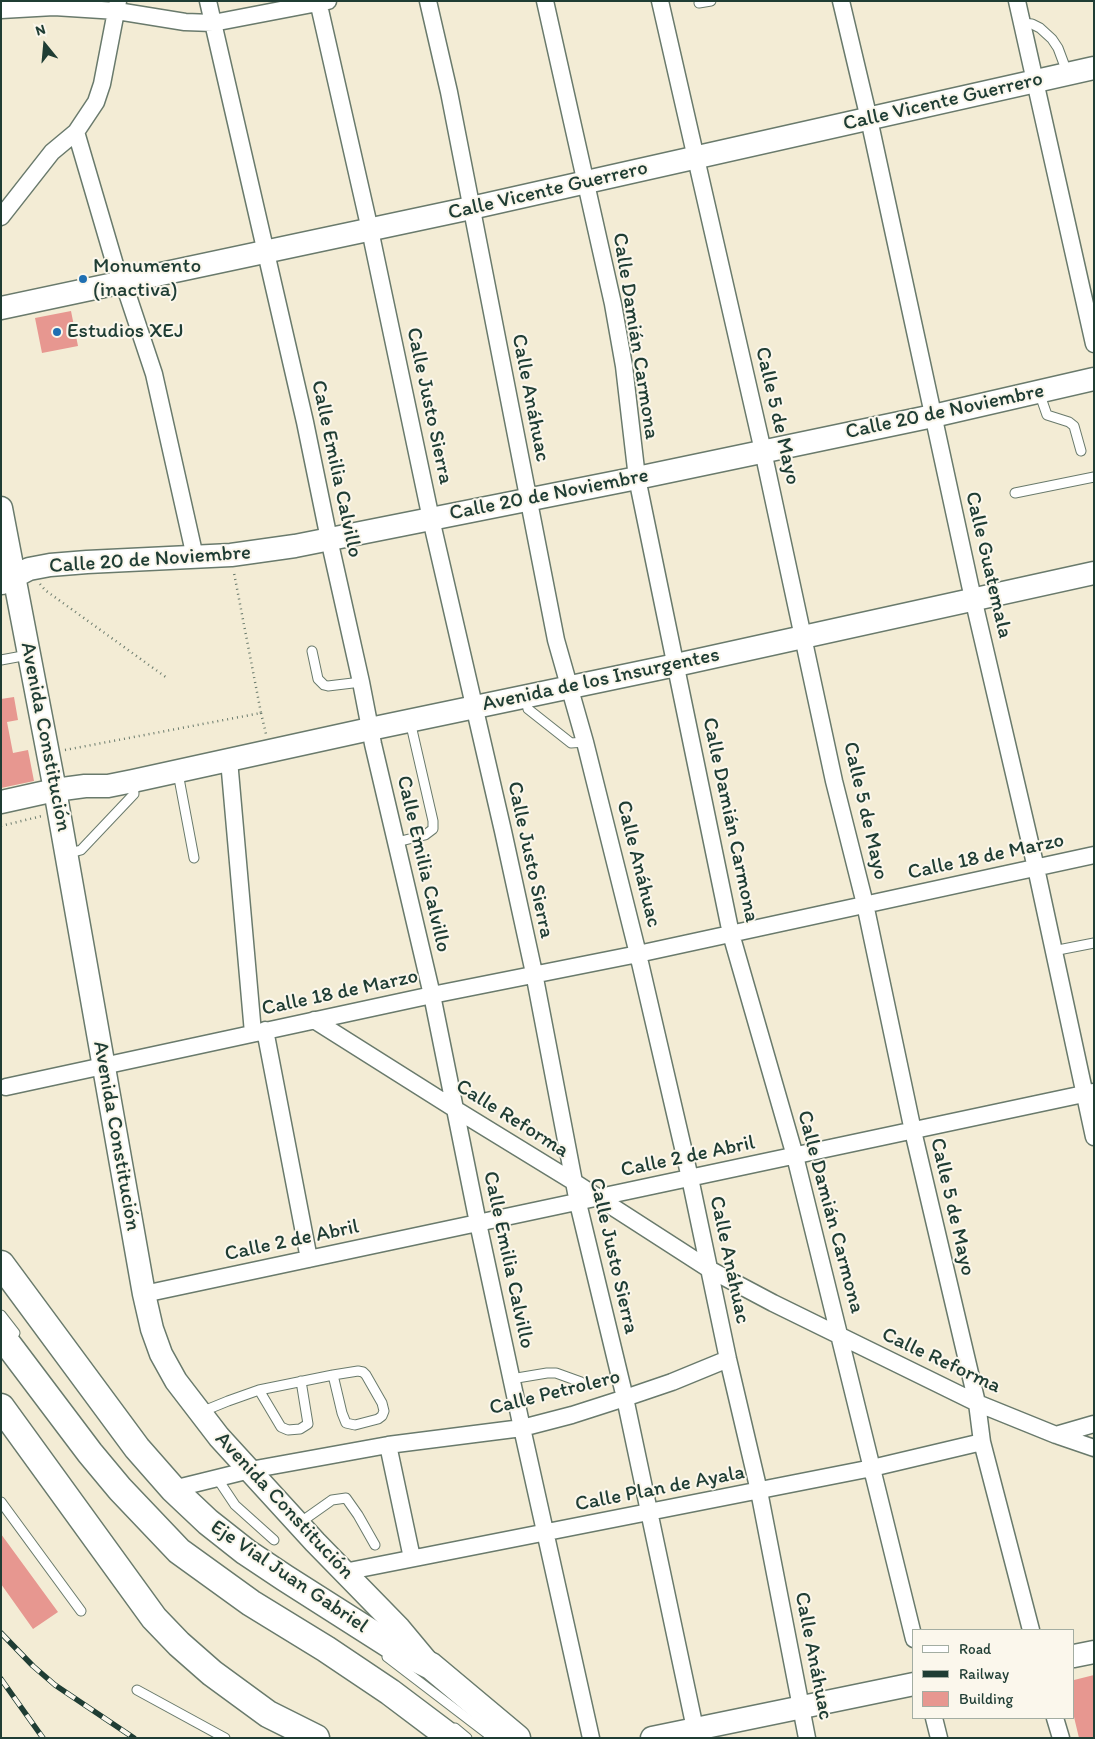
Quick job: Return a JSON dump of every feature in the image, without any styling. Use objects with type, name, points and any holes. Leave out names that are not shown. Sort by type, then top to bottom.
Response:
[{"type":"main road","name":"Calle Vicente Guerrero","points":[[1,308],[123,284],[471,208],[1094,68]]},
{"type":"main road","name":"Calle 20 de Noviembre","points":[[15,576],[50,565],[231,555],[295,546],[637,478],[933,416],[1094,379]]},
{"type":"main road","name":"Avenida Constitución","points":[[1,508],[57,798],[144,1294],[152,1329],[165,1364],[199,1413],[298,1524],[400,1628],[431,1666]]},
{"type":"main road","name":"Avenida de los Insurgentes","points":[[1,818],[85,786],[108,786],[178,772],[370,728],[676,665],[1094,573]]},
{"type":"main road","name":"Avenida de los Insurgentes","points":[[1,802],[57,798]]},
{"type":"main road","name":"Eje Vial Juan Gabriel","points":[[1,1264],[137,1448],[173,1489],[208,1522],[254,1557],[395,1648],[431,1666],[517,1738]]},
{"type":"main road","name":"Eje Vial Juan Gabriel","points":[[9,1348],[120,1489],[179,1551],[251,1603],[326,1649],[448,1729]]},
{"type":"main road","points":[[4,1417],[154,1618],[179,1644],[212,1673],[268,1714],[316,1738]]},
{"type":"main road","points":[[1075,1656],[1094,1652]]},
{"type":"main road","points":[[1075,1665],[1094,1661]]},
{"type":"main road","points":[[652,1738],[695,1735],[912,1684]]},
{"type":"main road","points":[[801,1711],[912,1694]]},
{"type":"street","name":"Calle Emilia Calvillo","points":[[208,1],[305,422],[370,728],[432,995],[511,1379],[591,1738]]},
{"type":"street","name":"Calle Anáhuac","points":[[428,1],[449,92],[556,640],[585,742],[638,954],[690,1178],[728,1359],[759,1491],[807,1738]]},
{"type":"street","name":"Calle Damián Carmona","points":[[545,1],[613,304],[624,366],[637,478],[731,934],[795,1156],[912,1631]]},
{"type":"street","name":"Calle 5 de Mayo","points":[[660,1],[763,451],[834,781],[865,904],[913,1131],[977,1403],[982,1442],[1031,1629]]},
{"type":"street","name":"Calle Guatemala","points":[[841,1],[869,119],[933,416],[1036,868],[1053,951],[1089,1093],[1094,1138]]},
{"type":"street","points":[[1017,1],[1094,344]]},
{"type":"street","points":[[1,10],[54,4],[117,6],[186,22],[213,23],[322,2]]},
{"type":"street","name":"Calle Justo Sierra","points":[[322,2],[431,518],[534,973],[578,1203],[625,1398],[695,1735]]},
{"type":"street","points":[[1,217],[52,152],[76,132],[96,102],[102,84],[117,6]]},
{"type":"street","points":[[76,132],[116,268],[154,374],[195,557]]},
{"type":"street","points":[[229,760],[259,1032],[309,1259]]},
{"type":"street","name":"Calle 18 de Marzo","points":[[6,1086],[534,973],[638,954],[1094,855]]},
{"type":"street","name":"Calle Reforma","points":[[314,1020],[454,1109],[574,1182],[709,1269],[840,1337],[977,1403],[1056,1435],[1094,1448]]},
{"type":"street","name":"Calle 2 de Abril","points":[[144,1294],[1089,1093]]},
{"type":"street","name":"Calle Petrolero","points":[[173,1489],[250,1470],[388,1445],[522,1428],[572,1415],[625,1398],[672,1382],[728,1359]]},
{"type":"street","points":[[1056,1435],[1094,1424]]},
{"type":"street","name":"Calle Plan de Ayala","points":[[344,1572],[872,1468],[982,1442]]},
{"type":"street","points":[[388,1445],[412,1558]]},
{"type":"street","points":[[934,1719],[939,1738]]},
{"type":"street","points":[[1055,1719],[1061,1738]]},
{"type":"lane","points":[[699,3],[711,1]]},
{"type":"lane","points":[[1022,23],[1032,24],[1040,28],[1052,39],[1058,48],[1068,74]]},
{"type":"lane","points":[[1039,391],[1047,415],[1069,422],[1074,426],[1081,451]]},
{"type":"lane","points":[[1015,493],[1094,476]]},
{"type":"lane","points":[[312,651],[318,679],[324,685],[361,682]]},
{"type":"lane","points":[[1,660],[29,654]]},
{"type":"lane","points":[[525,695],[528,709],[571,743],[585,742]]},
{"type":"lane","points":[[397,842],[424,835],[433,829],[433,821],[410,721]]},
{"type":"lane","points":[[178,772],[194,858]]},
{"type":"lane","points":[[66,854],[81,850],[134,794],[133,781]]},
{"type":"lane","points":[[1053,951],[1094,943]]},
{"type":"lane","points":[[1,1315],[9,1348]]},
{"type":"lane","points":[[199,1413],[228,1400],[259,1390],[301,1381],[353,1371],[362,1372],[366,1375],[384,1407],[382,1416],[378,1419],[355,1425],[346,1422],[342,1414],[333,1375]]},
{"type":"lane","points":[[511,1379],[556,1373],[581,1382]]},
{"type":"lane","points":[[259,1390],[281,1427],[288,1430],[300,1429],[308,1424],[301,1381]]},
{"type":"lane","points":[[217,1478],[236,1505],[274,1540]]},
{"type":"lane","points":[[298,1524],[332,1500],[346,1498],[375,1545]]},
{"type":"lane","points":[[1,1502],[81,1612]]},
{"type":"lane","points":[[381,1653],[492,1738]]},
{"type":"lane","points":[[137,1690],[225,1738]]},
{"type":"lane","points":[[448,1729],[468,1738]]},
{"type":"path","points":[[48,753],[261,713],[231,555]]},
{"type":"path","points":[[15,576],[45,590],[167,678]]},
{"type":"building","name":"Estudios XEJ","points":[[71,311],[78,346],[42,353],[35,318]]},
{"type":"building","points":[[14,697],[18,720],[7,722],[13,753],[28,750],[34,781],[1,788],[1,699]]},
{"type":"building","points":[[1,1534],[58,1612],[33,1629],[1,1584]]},
{"type":"building","points":[[1094,1675],[1094,1738],[1079,1738],[1074,1719],[1075,1680]]},
{"type":"railway","points":[[1,1633],[33,1666],[55,1685],[134,1738]]},
{"type":"railway","points":[[1,1679],[43,1738]]},
{"type":"place","name":"Monumento (inactiva)","points":[[83,279]]},
{"type":"place","name":"Estudios XEJ","points":[[57,332]]}]
